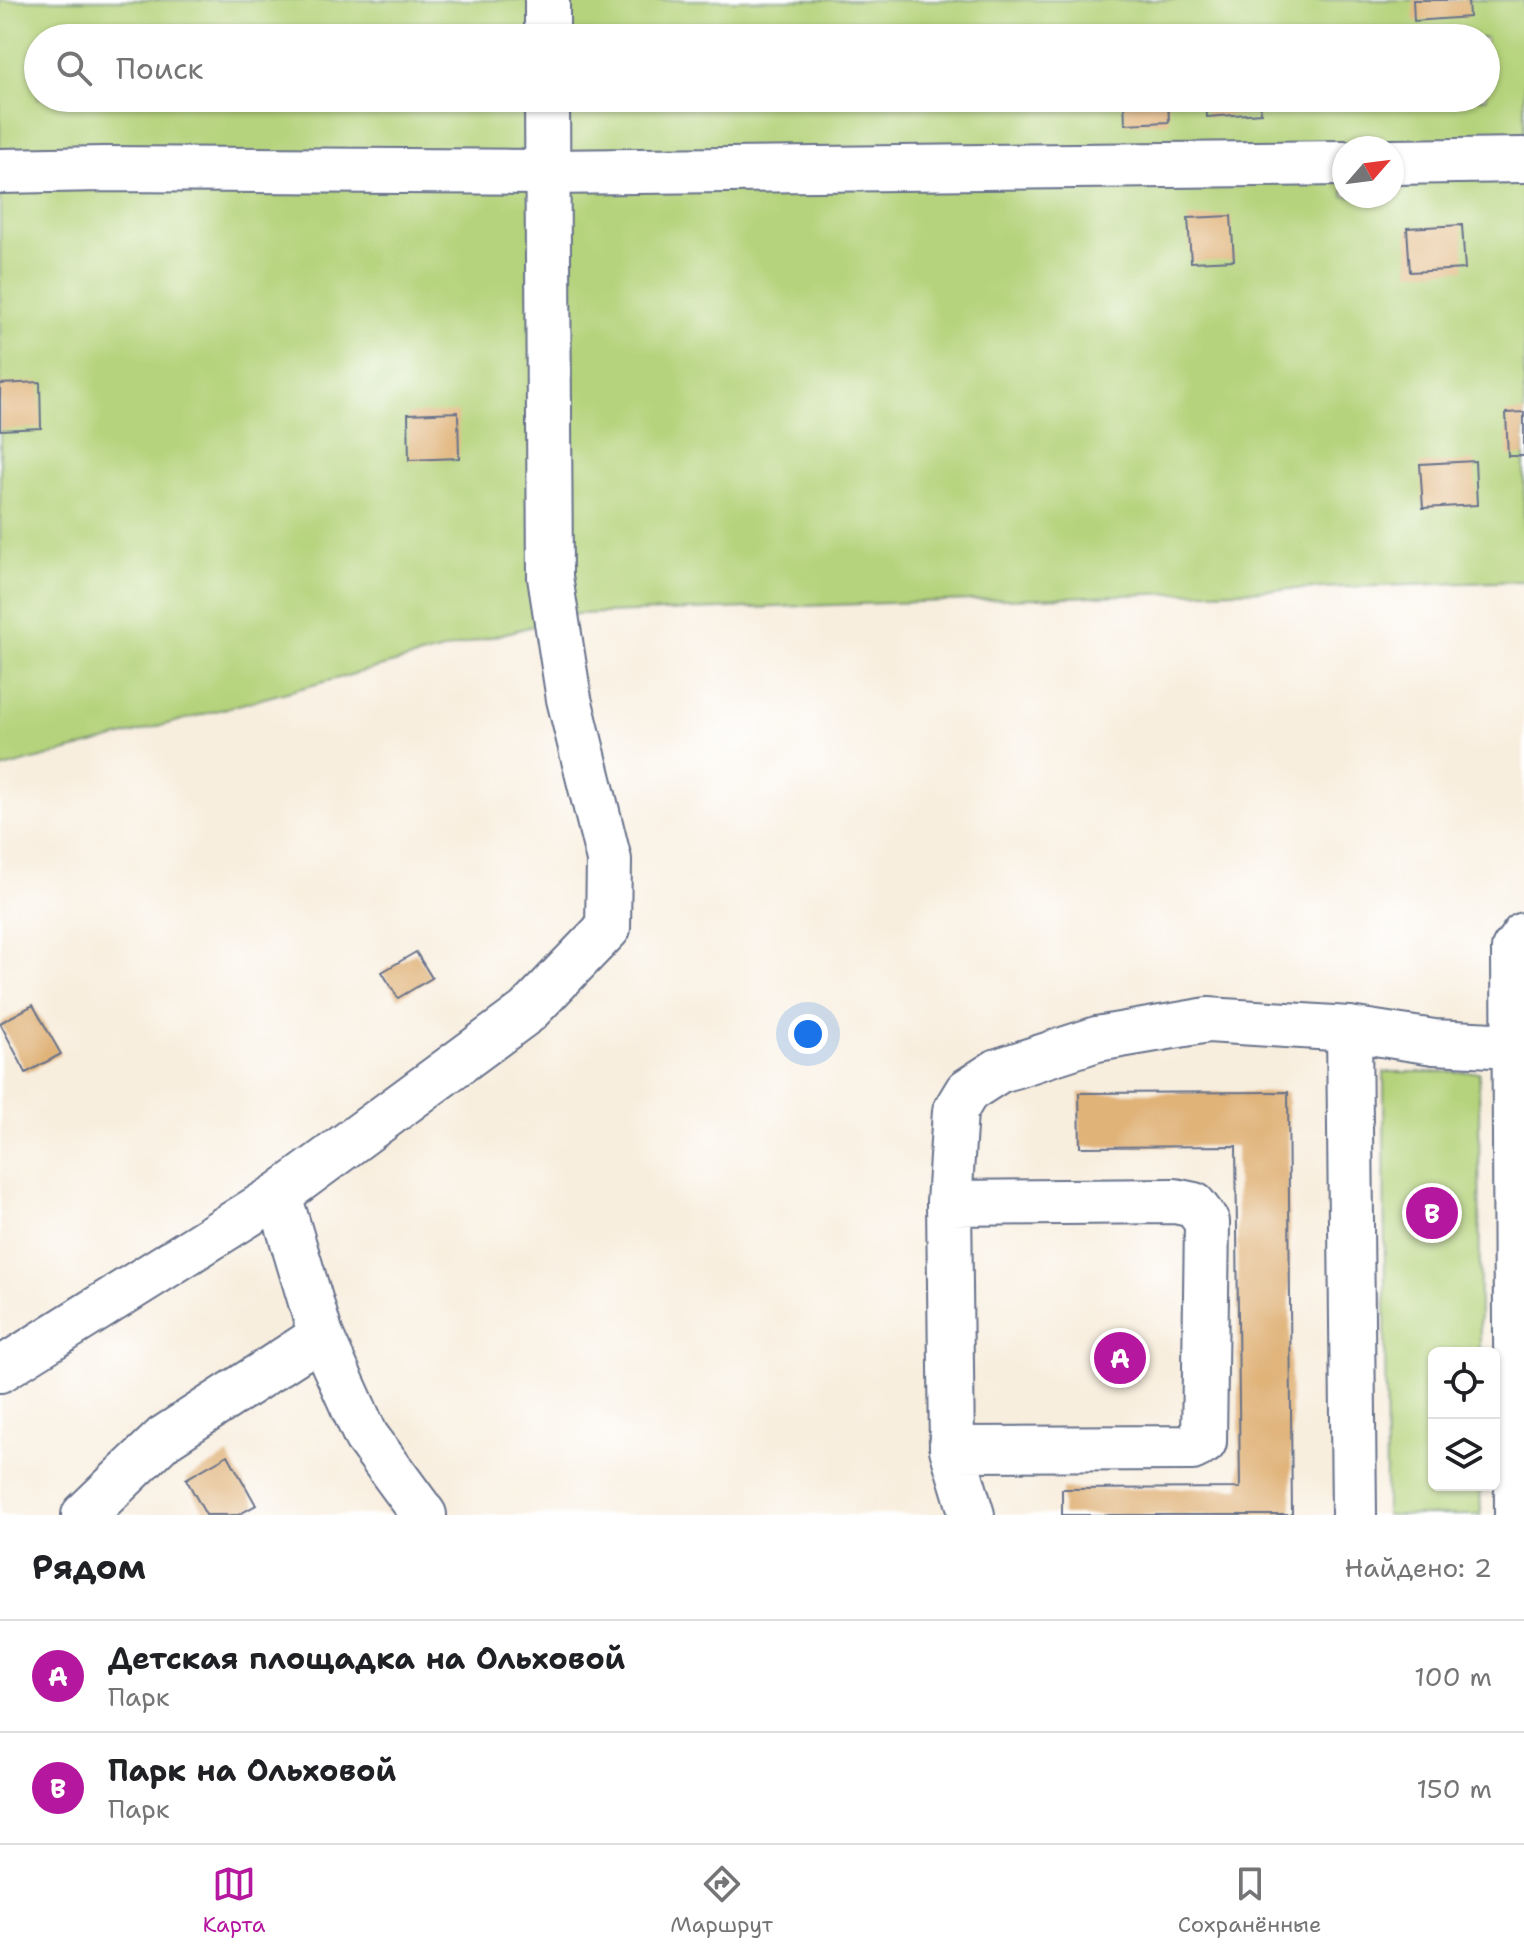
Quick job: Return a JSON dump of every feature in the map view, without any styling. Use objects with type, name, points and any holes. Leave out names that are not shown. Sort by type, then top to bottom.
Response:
[{"type":"street","points":[[547,0],[547,24]]},
{"type":"street","points":[[0,1370],[279,1195],[527,1012],[608,928],[609,860],[569,699],[550,577],[547,112]]},
{"type":"street","points":[[1404,162],[1524,160]]},
{"type":"street","points":[[0,171],[547,172],[1332,163]]},
{"type":"street","points":[[1517,1515],[1514,949],[1524,935]]},
{"type":"street","points":[[972,1515],[952,1449],[949,1203],[955,1111],[967,1091],[998,1071],[1097,1039],[1208,1020],[1349,1029],[1434,1042],[1513,1046]]},
{"type":"street","points":[[1349,1029],[1354,1515]]},
{"type":"street","points":[[279,1195],[321,1336],[366,1436],[424,1515]]},
{"type":"street","points":[[949,1203],[1175,1201],[1194,1205],[1207,1222],[1204,1442],[1192,1448],[952,1449]]},
{"type":"street","points":[[84,1515],[164,1438],[321,1336]]},
{"type":"green space","points":[[0,0],[1524,0],[1524,581],[577,614],[0,769]]},
{"type":"green space","points":[[1384,1072],[1479,1072],[1480,1347],[1428,1347],[1428,1491],[1480,1491],[1481,1515],[1386,1515]]},
{"type":"building","points":[[1413,0],[1468,0],[1469,17],[1414,21]]},
{"type":"building","points":[[1125,112],[1169,112],[1169,122],[1125,124]]},
{"type":"building","points":[[1207,112],[1261,112],[1261,113],[1207,117]]},
{"type":"building","points":[[1231,216],[1234,260],[1191,262],[1188,218]]},
{"type":"building","points":[[1462,225],[1465,269],[1410,272],[1407,228]]},
{"type":"building","points":[[40,382],[41,428],[0,430],[0,384]]},
{"type":"building","points":[[458,412],[459,458],[409,460],[408,414]]},
{"type":"building","points":[[1524,412],[1524,456],[1508,456],[1506,413]]},
{"type":"building","points":[[1475,461],[1477,505],[1423,508],[1420,464]]},
{"type":"building","points":[[416,952],[432,978],[398,998],[382,972]]},
{"type":"building","points":[[33,1005],[61,1054],[26,1073],[0,1023]]},
{"type":"building","points":[[1288,1092],[1292,1515],[1062,1515],[1062,1489],[1240,1488],[1236,1146],[1080,1147],[1079,1093]]},
{"type":"building","points":[[228,1455],[256,1505],[238,1515],[206,1515],[186,1479]]},
{"type":"place","name":"Парк на Ольховой","points":[[1432,1213]]},
{"type":"place","name":"Детская площадка на Ольховой","points":[[1120,1358]]}]
